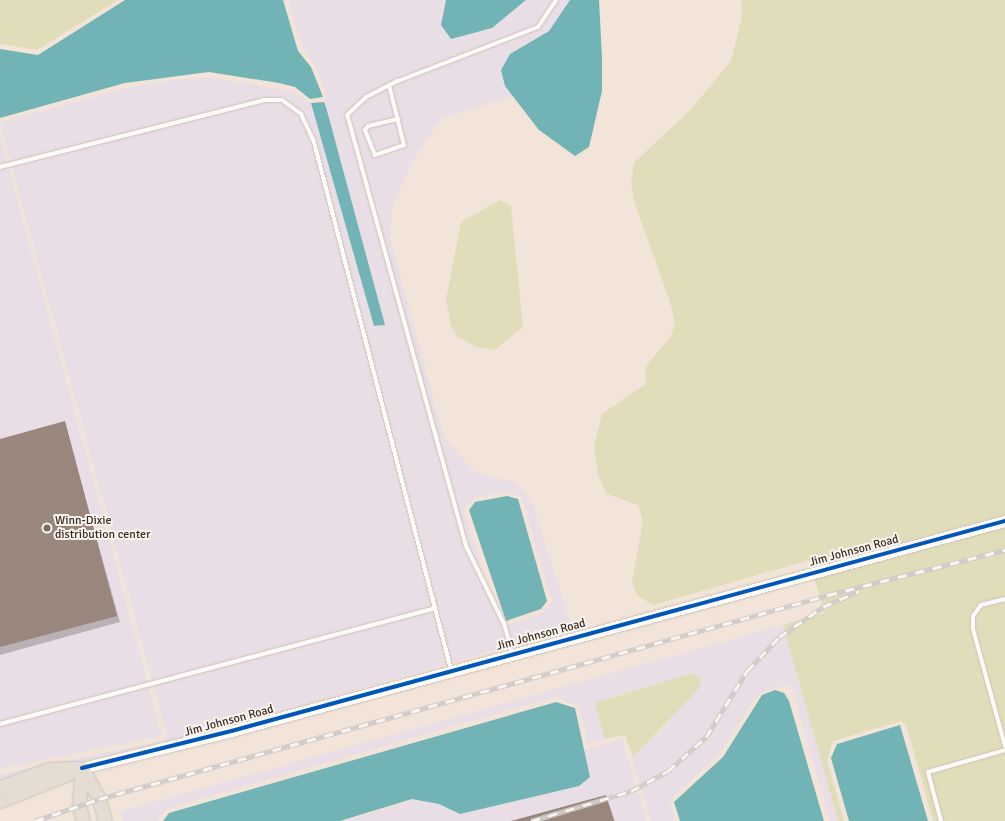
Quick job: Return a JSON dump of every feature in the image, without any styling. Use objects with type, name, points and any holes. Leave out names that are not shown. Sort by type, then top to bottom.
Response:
[{"type":"main road","name":"Jim Johnson Road","points":[[0,787],[49,769],[82,768]]},
{"type":"main road","name":"Jim Johnson Road","points":[[0,801],[82,768]]},
{"type":"main road","points":[[82,768],[79,805],[83,821]]},
{"type":"main road","points":[[82,768],[99,799],[105,821]]},
{"type":"street","name":"Jim Johnson Road","points":[[82,768],[1005,521]]},
{"type":"lane","points":[[512,653],[504,624],[466,546],[414,352],[350,135],[347,115],[354,107],[389,85],[538,27],[556,0]]},
{"type":"lane","points":[[389,85],[398,119],[404,145],[375,155],[365,130],[368,126],[398,119]]},
{"type":"lane","points":[[0,167],[264,100],[282,100],[300,114],[314,142],[451,670]]},
{"type":"lane","points":[[1005,599],[982,605],[973,616],[973,629],[1005,746]]},
{"type":"lane","points":[[0,724],[435,608]]},
{"type":"lane","points":[[941,821],[928,772],[1005,750]]},
{"type":"shaded area","points":[[0,0],[118,0],[37,50],[0,44]]},
{"type":"shaded area","points":[[288,0],[446,0],[516,9],[526,0],[570,0],[549,31],[524,44],[505,86],[512,96],[441,119],[411,164],[392,208],[390,237],[444,438],[476,473],[517,483],[533,505],[572,628],[234,725],[0,781],[0,774],[163,741],[167,735],[0,122],[126,88],[173,80],[208,77],[292,91],[311,103],[374,326],[385,325],[324,102],[327,96],[315,66],[303,49]],"holes":[[[507,492],[522,497],[552,601],[543,613],[504,626],[496,614],[464,509],[474,498]]]},
{"type":"shaded area","points":[[741,0],[1005,0],[1005,515],[811,567],[809,560],[653,605],[638,596],[632,582],[643,521],[638,505],[607,494],[598,475],[594,446],[602,414],[646,384],[645,367],[671,336],[675,324],[670,302],[635,204],[631,183],[634,163],[692,108],[731,61],[742,16]]},
{"type":"shaded area","points":[[0,137],[162,736],[0,769]]},
{"type":"shaded area","points":[[500,200],[511,206],[523,327],[495,350],[476,347],[458,337],[451,326],[446,299],[461,222]]},
{"type":"shaded area","points":[[1005,526],[1005,821],[933,821],[906,724],[901,721],[833,741],[827,760],[844,821],[838,821],[783,625],[824,613],[814,577]]},
{"type":"shaded area","points":[[783,625],[838,821],[830,821],[793,691],[786,685],[758,694],[719,754],[670,800],[675,821],[651,821],[632,757],[668,724],[691,673],[595,703],[605,739],[588,744],[579,706],[555,697],[167,809],[157,821],[123,821],[121,811]]},
{"type":"shaded area","points":[[692,673],[701,679],[698,690],[633,757],[625,735],[605,739],[595,703]]},
{"type":"shaded area","points":[[622,739],[646,821],[344,821]]},
{"type":"water","points":[[125,0],[283,0],[298,51],[311,67],[323,97],[310,99],[295,87],[209,72],[125,83],[0,118],[0,49],[38,55]]},
{"type":"water","points":[[446,0],[526,0],[492,28],[451,39],[441,25]]},
{"type":"water","points":[[570,0],[599,0],[602,57],[602,91],[589,147],[575,156],[539,130],[505,86],[501,70],[510,54],[549,31]]},
{"type":"water","points":[[324,102],[385,325],[374,326],[311,103]]},
{"type":"water","points":[[507,496],[518,499],[547,601],[541,609],[506,621],[469,510],[475,502]]},
{"type":"water","points":[[775,690],[784,693],[789,701],[824,821],[680,821],[674,802],[723,757],[762,695]]},
{"type":"water","points":[[556,702],[575,708],[590,777],[579,786],[460,814],[439,804],[412,799],[340,821],[163,821],[169,813]]},
{"type":"water","points":[[900,725],[928,821],[849,821],[831,758],[837,744]]},
{"type":"building","name":"Winn-Dixie distribution center","points":[[65,421],[117,616],[0,647],[0,439]]},
{"type":"building","points":[[606,795],[614,821],[511,821]]},
{"type":"railway","points":[[35,821],[99,799],[828,595],[1005,550]]},
{"type":"railway","points":[[531,821],[631,791],[668,771],[706,737],[747,671],[779,637],[823,607],[859,591]]},
{"type":"cycle path","points":[[82,768],[235,730],[1005,521]]},
{"type":"place","name":"Winn-Dixie distribution center","points":[[47,528]]}]
